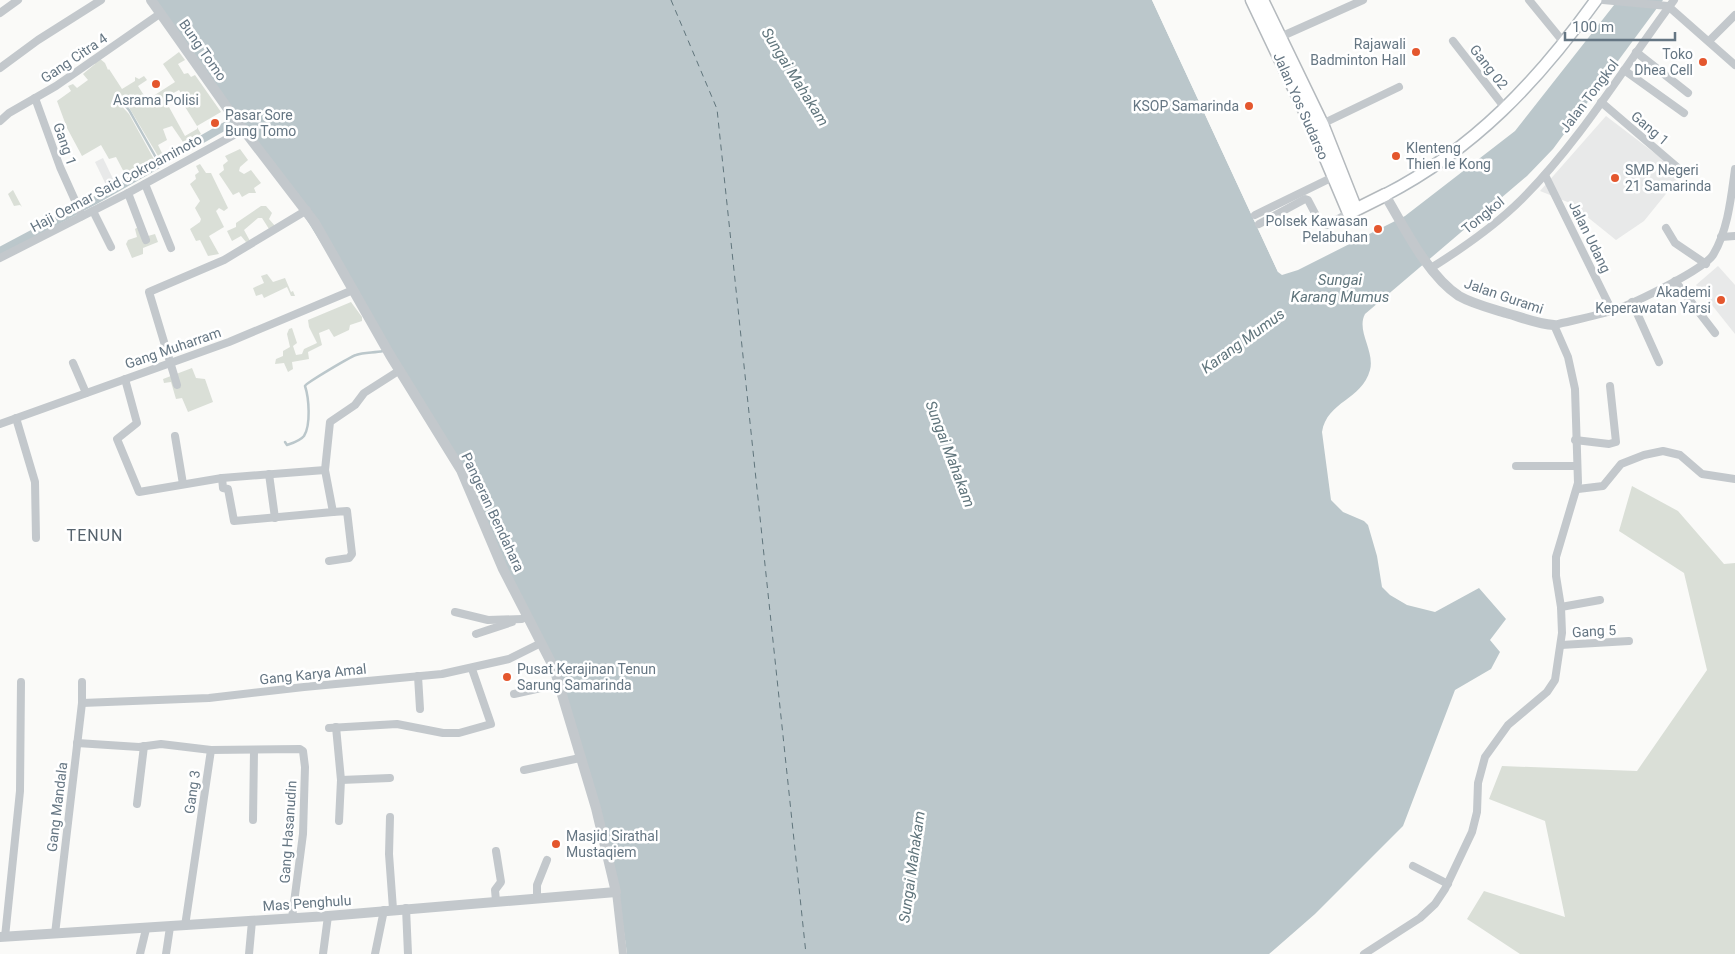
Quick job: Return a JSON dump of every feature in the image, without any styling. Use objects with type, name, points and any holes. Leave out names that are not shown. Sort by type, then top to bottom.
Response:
[{"type":"highway","name":"Jalan Yos Sudarso","points":[[1260,2],[1333,177],[1353,212]]},
{"type":"highway","name":"Jalan Yos Sudarso","points":[[1276,38],[1322,124],[1353,212]]},
{"type":"highway","points":[[1353,212],[1385,195]]},
{"type":"main road","points":[[1385,195],[1444,161],[1505,108],[1542,72],[1596,0]]},
{"type":"street","points":[[0,13],[18,0]]},
{"type":"street","points":[[0,68],[101,0]]},
{"type":"street","name":"Bung Tomo","points":[[151,0],[242,128]]},
{"type":"street","points":[[1276,38],[1363,0]]},
{"type":"street","points":[[1529,0],[1564,44]]},
{"type":"street","points":[[1606,1],[1669,4],[1735,65]]},
{"type":"street","name":"Jalan Tongkol","points":[[1544,175],[1601,102],[1669,4]]},
{"type":"street","name":"Gang Citra 4","points":[[0,121],[160,13]]},
{"type":"street","points":[[1709,41],[1735,15]]},
{"type":"street","name":"Gang 02","points":[[1453,41],[1505,108]]},
{"type":"street","points":[[1636,52],[1688,93]]},
{"type":"street","points":[[1624,70],[1684,113]]},
{"type":"street","points":[[1322,124],[1368,104],[1399,87]]},
{"type":"street","name":"Gang 1","points":[[35,98],[60,167],[81,213]]},
{"type":"street","name":"Gang 1","points":[[1601,102],[1684,173]]},
{"type":"street","name":"Haji Oemar Said Cokroaminoto","points":[[0,258],[81,213],[93,211],[145,184],[242,128]]},
{"type":"street","name":"Pangeran Bendahara","points":[[242,128],[307,210],[390,355],[461,470],[525,618],[554,668],[596,808],[616,892]]},
{"type":"street","points":[[1666,228],[1675,243],[1706,264],[1721,237],[1735,170]]},
{"type":"street","name":"Tongkol","points":[[1429,265],[1502,217],[1544,175]]},
{"type":"street","name":"Jalan Udang","points":[[1544,175],[1612,311]]},
{"type":"street","points":[[1255,215],[1333,177]]},
{"type":"street","points":[[145,184],[171,248]]},
{"type":"street","points":[[128,193],[146,240]]},
{"type":"street","name":"Jalan Gurami","points":[[1385,195],[1429,265],[1447,287],[1466,300],[1535,322],[1554,325],[1612,311],[1706,264]]},
{"type":"street","points":[[1258,224],[1305,199],[1308,200],[1319,221],[1327,225],[1353,212]]},
{"type":"street","points":[[177,385],[149,293],[150,291],[224,260],[307,210]]},
{"type":"street","points":[[93,211],[111,247]]},
{"type":"street","points":[[1721,237],[1735,236]]},
{"type":"street","points":[[1675,281],[1715,333]]},
{"type":"street","name":"Gang Muharram","points":[[0,424],[172,364],[290,318],[353,290]]},
{"type":"street","points":[[1632,302],[1659,362]]},
{"type":"street","points":[[1364,954],[1420,918],[1434,904],[1448,884],[1472,832],[1477,812],[1478,783],[1485,757],[1508,726],[1550,689],[1556,676],[1561,645],[1561,607],[1556,576],[1556,557],[1562,533],[1578,489],[1575,389],[1568,357],[1554,325]]},
{"type":"street","points":[[73,363],[86,393]]},
{"type":"street","points":[[332,512],[325,470],[331,420],[355,405],[364,392],[400,370]]},
{"type":"street","points":[[125,379],[137,423],[117,439],[139,492],[222,478],[325,470]]},
{"type":"street","points":[[1576,440],[1609,444],[1616,442],[1610,386]]},
{"type":"street","points":[[16,418],[35,482],[36,538]]},
{"type":"street","points":[[175,436],[183,484]]},
{"type":"street","points":[[1578,489],[1604,486],[1621,464],[1644,455],[1663,451],[1680,456],[1706,476],[1735,479]]},
{"type":"street","points":[[1516,466],[1576,466]]},
{"type":"street","points":[[269,474],[275,518]]},
{"type":"street","points":[[222,478],[223,488],[228,489],[232,521],[347,511],[352,554],[349,558],[329,561]]},
{"type":"street","points":[[1561,607],[1600,600]]},
{"type":"street","points":[[455,612],[488,620],[525,618]]},
{"type":"street","points":[[476,634],[525,618]]},
{"type":"street","name":"Gang 5","points":[[1561,645],[1629,641]]},
{"type":"street","name":"Gang Karya Amal","points":[[82,703],[209,698],[472,669],[509,659],[541,643]]},
{"type":"street","points":[[339,821],[341,780],[332,728],[398,724],[443,733],[459,733],[491,724],[472,669]]},
{"type":"street","points":[[418,676],[420,709]]},
{"type":"street","points":[[2,937],[20,791],[21,682]]},
{"type":"street","name":"Gang Mandala","points":[[55,934],[82,703],[82,682]]},
{"type":"street","points":[[514,694],[559,684]]},
{"type":"street","points":[[77,744],[144,746],[161,744],[211,750],[254,751],[253,820]]},
{"type":"street","points":[[137,804],[144,746]]},
{"type":"street","name":"Gang Hasanudin","points":[[254,751],[300,749],[304,754],[303,834],[292,918]]},
{"type":"street","name":"Gang 3","points":[[185,926],[211,750]]},
{"type":"street","points":[[524,770],[580,758]]},
{"type":"street","points":[[341,780],[390,778]]},
{"type":"street","points":[[374,954],[389,910],[390,817]]},
{"type":"street","points":[[495,897],[501,882],[496,851]]},
{"type":"street","points":[[537,894],[538,879],[547,860]]},
{"type":"street","points":[[1413,866],[1448,884]]},
{"type":"street","points":[[616,892],[623,954]]},
{"type":"street","name":"Mas Penghulu","points":[[2,937],[328,916],[495,897],[616,892]]},
{"type":"street","points":[[406,908],[408,954]]},
{"type":"street","points":[[323,954],[328,916]]},
{"type":"street","points":[[249,954],[252,921]]},
{"type":"street","points":[[166,954],[170,927]]},
{"type":"street","points":[[140,954],[146,928]]},
{"type":"shaded area","points":[[179,52],[185,60],[178,64],[184,74],[188,73],[191,77],[195,75],[221,112],[197,126],[182,102],[185,99],[179,90],[164,98],[185,136],[197,129],[197,127],[201,134],[183,142],[172,126],[163,129],[167,140],[158,145],[163,155],[162,157],[158,156],[121,94],[117,93],[115,99],[129,114],[155,161],[126,176],[116,157],[109,159],[101,145],[82,156],[67,128],[57,101],[71,91],[68,86],[73,84],[77,88],[88,80],[83,74],[99,58],[105,63],[122,89],[135,81],[135,77],[139,79],[144,76],[147,80],[138,86],[147,100],[175,82],[163,64]]},
{"type":"shaded area","name":"SMP Negeri 21 Samarinda","points":[[1606,116],[1682,174],[1644,221],[1616,240],[1570,203],[1540,191]]},
{"type":"shaded area","points":[[240,149],[248,160],[240,167],[239,171],[244,174],[251,170],[261,183],[254,188],[256,193],[249,193],[242,197],[239,192],[233,195],[219,174],[224,170],[223,165],[228,161],[225,156]]},
{"type":"shaded area","points":[[103,158],[116,185],[108,189],[95,162]]},
{"type":"shaded area","points":[[200,164],[206,173],[211,173],[228,208],[224,211],[219,208],[216,211],[224,227],[209,236],[219,254],[208,256],[200,240],[196,241],[190,229],[200,222],[201,219],[195,208],[200,201],[190,184],[196,179],[195,175],[199,172],[196,166]]},
{"type":"shaded area","points":[[13,190],[22,207],[20,205],[14,206],[8,194]]},
{"type":"shaded area","points":[[261,206],[266,206],[272,213],[269,219],[275,226],[269,229],[262,218],[258,218],[244,230],[250,241],[246,242],[241,236],[232,241],[227,231],[236,227],[236,223]]},
{"type":"shaded area","points":[[138,227],[148,236],[155,234],[158,242],[143,248],[143,254],[132,258],[126,244],[128,240],[137,237],[135,229]]},
{"type":"shaded area","name":"Akademi Keperawatan Yarsi","points":[[1718,266],[1735,285],[1735,334],[1696,285]]},
{"type":"shaded area","points":[[267,274],[273,282],[285,278],[291,292],[293,291],[295,296],[291,296],[287,287],[264,298],[262,294],[256,296],[253,288],[264,283],[261,276]]},
{"type":"shaded area","points":[[351,302],[362,317],[362,321],[350,325],[349,330],[334,337],[329,329],[319,333],[322,345],[308,352],[309,359],[292,362],[293,369],[288,372],[284,363],[275,364],[276,359],[283,356],[283,351],[290,347],[287,334],[289,329],[292,328],[297,343],[293,346],[296,355],[302,354],[304,349],[317,343],[309,327],[308,320]]},
{"type":"shaded area","points":[[192,368],[196,378],[205,379],[213,402],[188,412],[182,398],[176,399],[171,382],[164,383],[163,379]]},
{"type":"shaded area","points":[[1632,486],[1678,511],[1724,564],[1735,563],[1735,954],[1520,954],[1467,919],[1484,891],[1565,917],[1545,821],[1489,799],[1502,766],[1637,771],[1707,670],[1684,573],[1619,531]]},
{"type":"water","points":[[156,0],[1152,0],[1278,272],[1282,275],[1298,270],[1405,216],[1515,131],[1618,0],[1663,0],[1553,149],[1527,176],[1365,314],[1363,327],[1370,356],[1370,370],[1360,388],[1330,413],[1322,432],[1331,500],[1343,512],[1364,521],[1368,525],[1377,556],[1382,587],[1390,595],[1407,605],[1435,612],[1479,588],[1506,619],[1490,640],[1500,652],[1491,669],[1455,690],[1403,826],[1315,914],[1269,954],[627,954],[623,925],[555,664],[510,577],[463,469],[271,163]]},
{"type":"pier","points":[[1152,0],[1155,0],[1281,270],[1278,272]]},
{"type":"waterway","points":[[120,96],[119,98],[129,110],[159,163]]},
{"type":"waterway","points":[[0,251],[94,201],[241,117]]},
{"type":"waterway","points":[[285,442],[287,445],[298,441],[304,436],[306,431],[309,411],[305,386],[307,384],[356,355],[383,351]]},
{"type":"ferry route","points":[[671,0],[717,109],[806,954]]},
{"type":"place","name":"Rajawali Badminton Hall","points":[[1416,52]]},
{"type":"place","name":"Toko Dhea Cell","points":[[1703,62]]},
{"type":"place","name":"Asrama Polisi","points":[[156,84]]},
{"type":"place","name":"KSOP Samarinda","points":[[1249,106]]},
{"type":"place","name":"Pasar Sore Bung Tomo","points":[[215,123]]},
{"type":"place","name":"Klenteng Thien Ie Kong","points":[[1396,156]]},
{"type":"place","name":"SMP Negeri 21 Samarinda","points":[[1615,178]]},
{"type":"place","name":"Polsek Kawasan Pelabuhan","points":[[1378,229]]},
{"type":"place","name":"Akademi Keperawatan Yarsi","points":[[1721,300]]},
{"type":"place","name":"Pusat Kerajinan Tenun Sarung Samarinda","points":[[507,677]]},
{"type":"place","name":"Masjid Sirathal Mustaqiem","points":[[556,844]]},
{"type":"district","name":"TENUN","points":[[95,535]]},
{"type":"water label","name":"Sungai Mahakam","points":[[795,77]]},
{"type":"water label","name":"Sungai Karang Mumus","points":[[1340,288]]},
{"type":"water label","name":"Karang Mumus","points":[[1243,341]]},
{"type":"water label","name":"Sungai Mahakam","points":[[950,454]]},
{"type":"water label","name":"Sungai Mahakam","points":[[912,867]]}]
